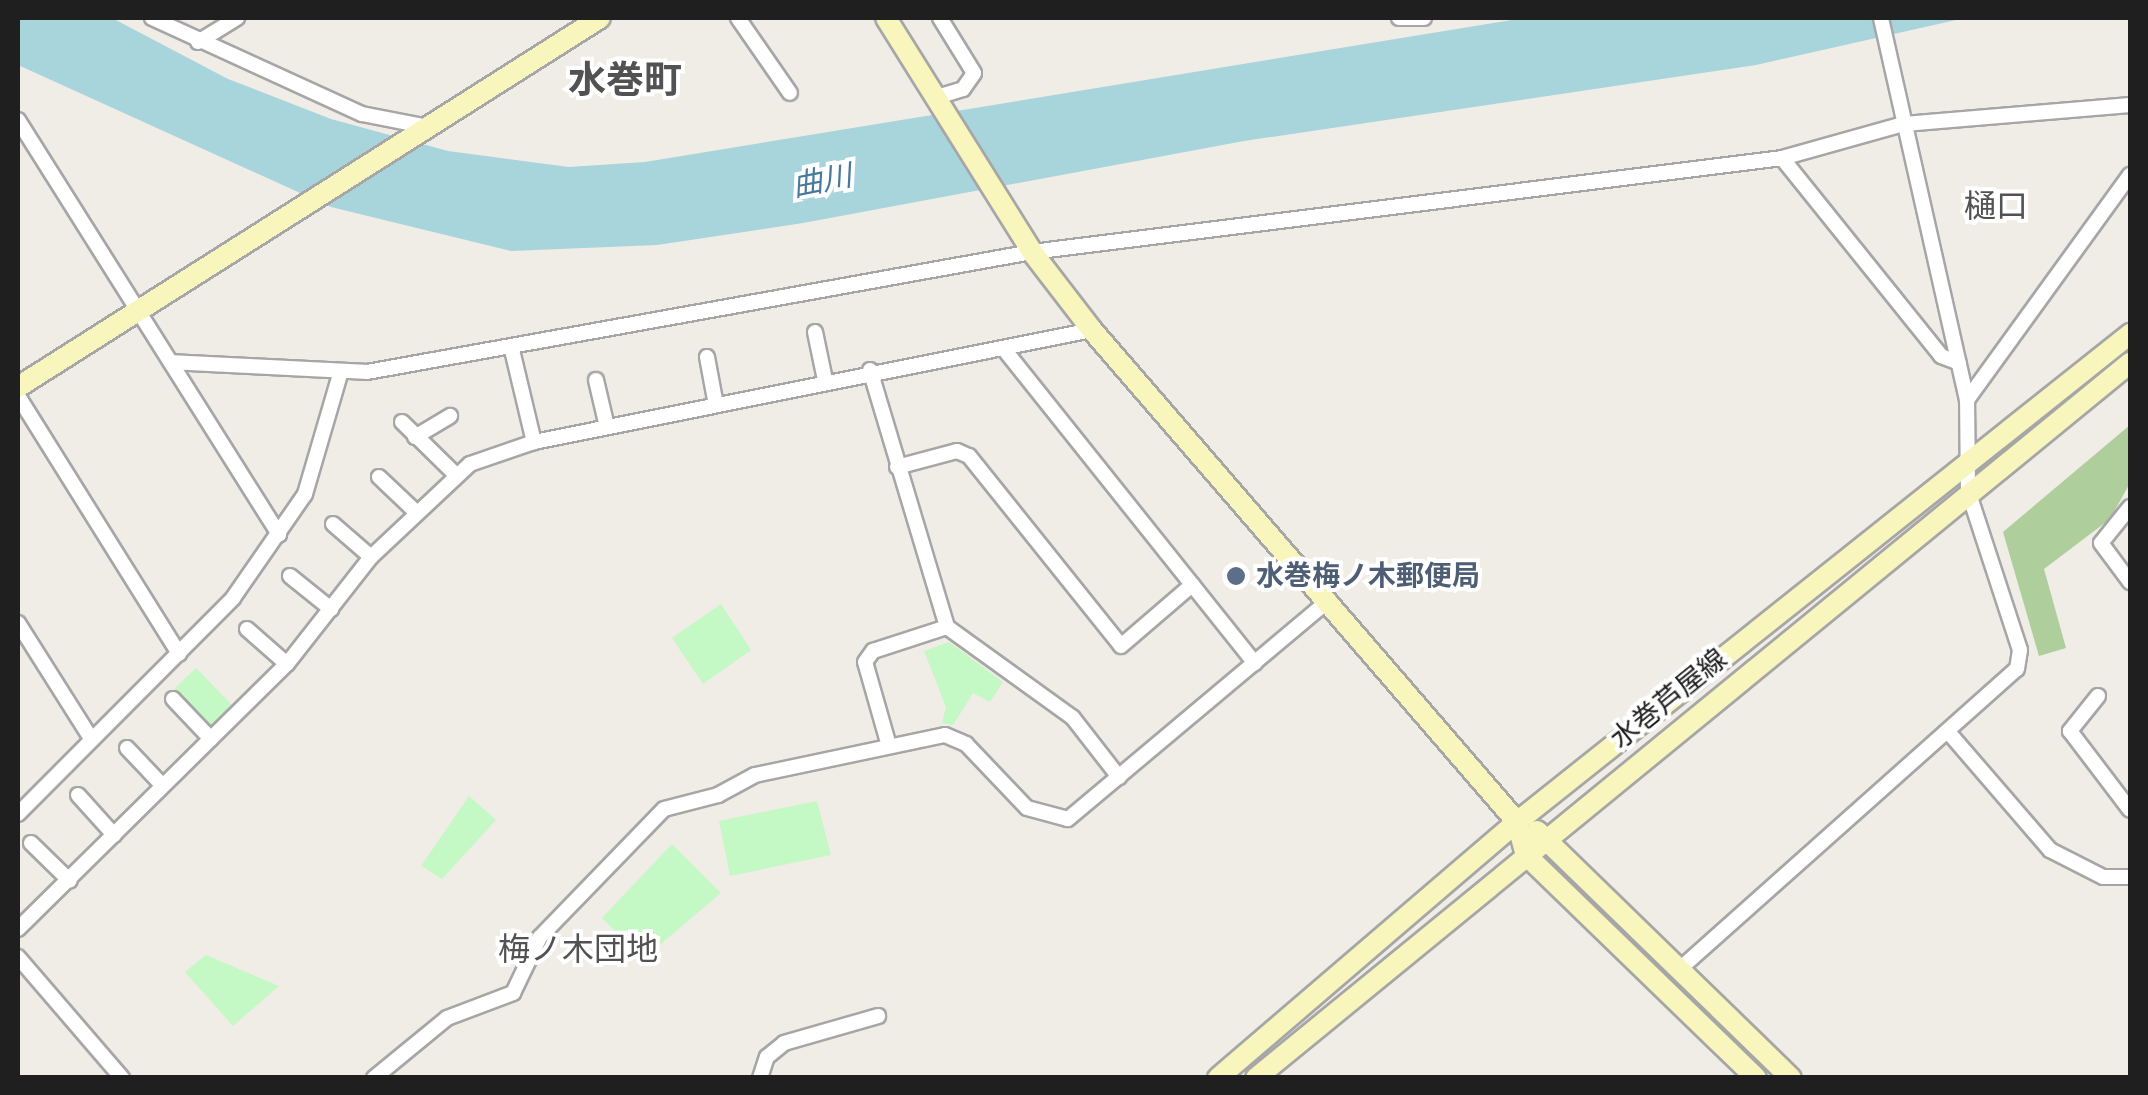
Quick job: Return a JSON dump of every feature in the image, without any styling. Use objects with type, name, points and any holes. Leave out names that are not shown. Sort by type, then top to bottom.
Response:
[{"type":"street","points":[[152,18],[362,114],[422,131]]},
{"type":"street","points":[[198,42],[237,18]]},
{"type":"street","points":[[18,386],[600,18]]},
{"type":"street","points":[[738,18],[790,93]]},
{"type":"street","points":[[886,18],[1032,252],[1092,330],[1517,822],[1526,854],[1756,1078]]},
{"type":"street","points":[[940,18],[974,72],[963,89],[940,101]]},
{"type":"street","points":[[1399,18],[1424,18]]},
{"type":"street","points":[[1682,967],[2008,683],[2020,650],[1968,491],[1963,466],[1967,400],[1881,18]]},
{"type":"street","points":[[171,362],[341,371],[512,350],[1032,252],[1782,158],[1904,124],[2130,105]]},
{"type":"street","points":[[18,120],[278,535]]},
{"type":"street","points":[[1782,158],[1941,356],[1958,363]]},
{"type":"street","points":[[1967,400],[2130,174]]},
{"type":"street","points":[[18,928],[286,664],[371,557],[455,474],[534,442],[870,370],[1004,349],[1092,330]]},
{"type":"street","points":[[815,332],[825,380]]},
{"type":"street","name":"水巻芦屋線","points":[[1218,1078],[1517,822],[2130,334]]},
{"type":"street","points":[[1004,349],[1254,663]]},
{"type":"street","points":[[512,350],[534,442]]},
{"type":"street","points":[[706,358],[716,404]]},
{"type":"street","name":"水巻芦屋線","points":[[1263,1076],[1526,854],[2130,363]]},
{"type":"street","points":[[870,370],[947,627],[1073,718],[1119,777]]},
{"type":"street","points":[[18,814],[179,654],[278,535],[323,451],[341,371]]},
{"type":"street","points":[[596,380],[607,427]]},
{"type":"street","points":[[18,396],[179,654]]},
{"type":"street","points":[[416,437],[450,416]]},
{"type":"street","points":[[402,422],[455,474]]},
{"type":"street","points":[[897,468],[957,451],[969,456],[1121,646],[1192,585]]},
{"type":"street","points":[[379,478],[416,512]]},
{"type":"street","points":[[2130,507],[2101,544],[2130,582]]},
{"type":"street","points":[[333,524],[371,557]]},
{"type":"street","points":[[290,576],[331,609]]},
{"type":"street","points":[[374,1078],[447,1018],[514,992],[540,937],[664,809],[718,796],[755,775],[945,735],[966,744],[1026,808],[1051,819],[1068,819],[1329,600]]},
{"type":"street","points":[[18,623],[92,740]]},
{"type":"street","points":[[889,746],[865,662],[873,652],[947,627]]},
{"type":"street","points":[[247,629],[286,664]]},
{"type":"street","points":[[2098,696],[2070,731],[2130,810]]},
{"type":"street","points":[[173,699],[211,739]]},
{"type":"street","points":[[1950,734],[2050,850],[2103,877],[2130,877]]},
{"type":"street","points":[[127,748],[162,786]]},
{"type":"street","points":[[78,795],[114,835]]},
{"type":"street","points":[[1517,822],[1549,836],[1791,1078]]},
{"type":"street","points":[[31,843],[70,880]]},
{"type":"street","points":[[18,957],[122,1078]]},
{"type":"street","points":[[760,1078],[767,1056],[784,1043],[878,1016]]},
{"type":"street","points":[[1246,1054],[1263,1076]]},
{"type":"green space","points":[[2130,425],[2130,483],[2110,519],[2044,569],[2066,648],[2039,656],[2003,532]]},
{"type":"green space","points":[[721,604],[751,650],[703,684],[672,638]]},
{"type":"green space","points":[[949,642],[1003,682],[990,702],[973,693],[953,725],[942,723],[946,707],[924,651]]},
{"type":"green space","points":[[196,668],[232,705],[209,728],[172,691]]},
{"type":"green space","points":[[469,796],[496,820],[442,879],[421,866]]},
{"type":"green space","points":[[817,801],[831,855],[730,876],[719,821]]},
{"type":"green space","points":[[672,844],[721,893],[643,959],[602,918]]},
{"type":"green space","points":[[206,955],[279,986],[233,1026],[185,972]]},
{"type":"water","name":"曲川","points":[[18,18],[112,18],[228,79],[331,119],[448,151],[569,167],[645,162],[1524,18],[1965,18],[1756,65],[1244,141],[803,223],[657,245],[511,251],[331,207],[18,65]]},
{"type":"place","name":"水巻梅ノ木郵便局","points":[[1236,576]]},
{"type":"district","name":"水巻町","points":[[625,81]]},
{"type":"district","name":"樋口","points":[[1996,206]]},
{"type":"district","name":"梅ノ木団地","points":[[578,949]]}]
